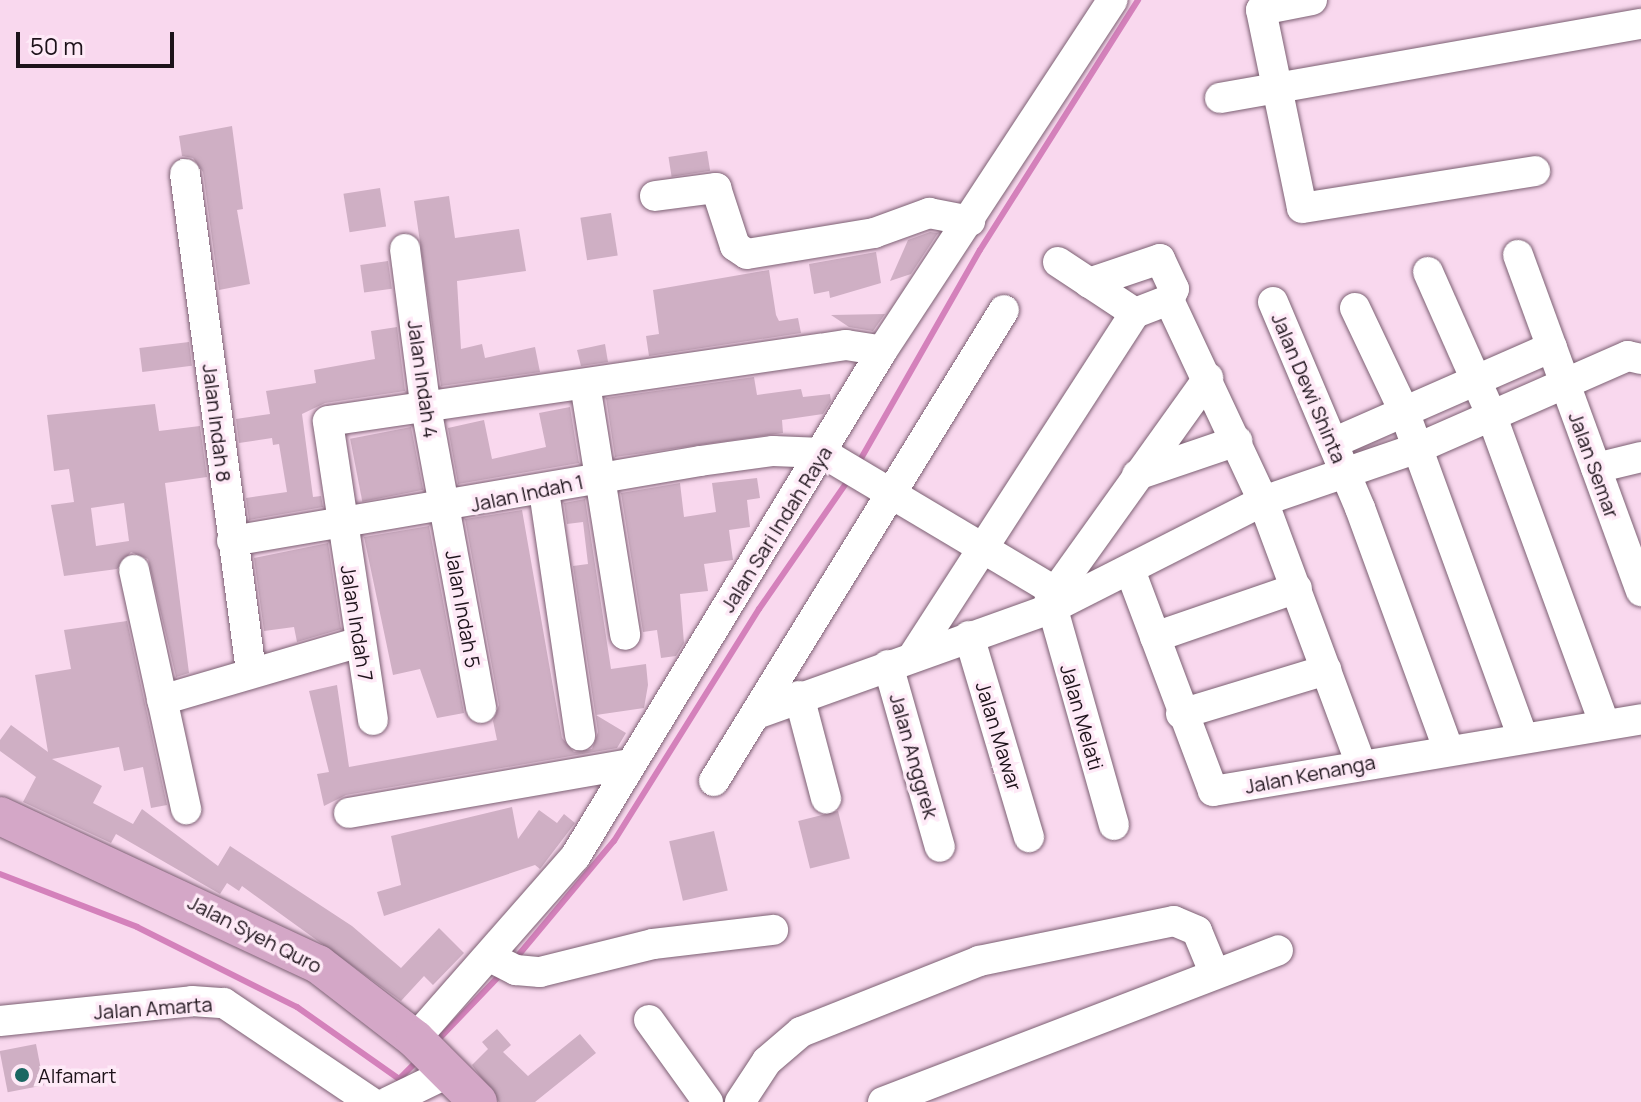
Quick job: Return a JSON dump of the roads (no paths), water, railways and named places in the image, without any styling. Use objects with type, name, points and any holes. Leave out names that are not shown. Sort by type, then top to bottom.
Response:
[{"type":"main road","name":"Jalan Syeh Quro","points":[[0,816],[318,964],[430,1055],[478,1102]]},
{"type":"street","name":"Jalan Sari Indah Raya","points":[[430,1055],[502,963],[575,857],[630,764],[828,456],[882,351],[1113,0]]},
{"type":"street","points":[[1312,0],[1258,5],[1279,84],[1281,124],[1306,210],[1535,171]]},
{"type":"street","points":[[1220,98],[1279,84],[1641,24]]},
{"type":"street","name":"Jalan Indah 8","points":[[185,174],[251,671]]},
{"type":"street","points":[[655,196],[716,188],[735,246],[747,254],[860,236],[929,213],[970,221]]},
{"type":"street","name":"Jalan Indah 4","points":[[405,249],[425,402],[445,509]]},
{"type":"street","name":"Jalan Semar","points":[[1518,255],[1596,468],[1630,531],[1641,591]]},
{"type":"street","points":[[915,653],[1135,313],[1169,300],[1174,289],[1160,259],[1089,283]]},
{"type":"street","points":[[1058,262],[1135,313]]},
{"type":"street","points":[[1428,272],[1491,414],[1605,725]]},
{"type":"street","points":[[1169,300],[1263,501],[1361,764]]},
{"type":"street","name":"Jalan Dewi Shinta","points":[[1273,302],[1345,473],[1448,749]]},
{"type":"street","points":[[1355,308],[1404,411],[1522,736]]},
{"type":"street","points":[[714,781],[759,713],[879,489],[1004,310]]},
{"type":"street","points":[[425,402],[585,384],[846,345],[882,351]]},
{"type":"street","points":[[1333,443],[1552,347]]},
{"type":"street","points":[[759,713],[915,653],[969,636],[1052,599],[1130,570],[1263,501],[1418,448],[1628,356],[1641,359]]},
{"type":"street","points":[[1052,599],[1208,378]]},
{"type":"street","points":[[585,384],[625,635]]},
{"type":"street","name":"Jalan Indah 7","points":[[373,720],[328,439],[331,420],[425,402]]},
{"type":"street","points":[[1137,475],[1237,441]]},
{"type":"street","name":"Jalan Indah 1","points":[[232,541],[445,509],[602,477],[773,451],[828,456]]},
{"type":"street","points":[[828,456],[980,549],[1052,599]]},
{"type":"street","points":[[1596,468],[1641,457]]},
{"type":"street","points":[[544,491],[580,735]]},
{"type":"street","name":"Jalan Indah 5","points":[[445,509],[481,708]]},
{"type":"street","points":[[134,570],[186,809]]},
{"type":"street","name":"Jalan Kenanga","points":[[1130,570],[1181,714],[1213,791],[1522,736],[1641,719]]},
{"type":"street","points":[[1155,637],[1297,588]]},
{"type":"street","name":"Jalan Melati","points":[[1052,599],[1114,825]]},
{"type":"street","name":"Jalan Mawar","points":[[969,636],[1029,837]]},
{"type":"street","points":[[162,700],[251,671],[360,642]]},
{"type":"street","name":"Jalan Anggrek","points":[[888,665],[940,847]]},
{"type":"street","points":[[1181,714],[1326,670]]},
{"type":"street","points":[[799,696],[826,798]]},
{"type":"street","points":[[349,813],[630,764]]},
{"type":"street","points":[[740,1102],[767,1061],[801,1032],[979,961],[1174,921],[1197,931],[1214,972]]},
{"type":"street","points":[[502,963],[540,972],[653,944],[773,930]]},
{"type":"street","points":[[883,1102],[1214,972],[1278,950]]},
{"type":"street","name":"Jalan Amarta","points":[[0,1021],[192,1001],[224,1003],[371,1102]]},
{"type":"street","points":[[649,1020],[708,1102]]},
{"type":"street","points":[[388,1102],[430,1055]]},
{"type":"waterway","points":[[859,462],[980,250],[1138,0]]},
{"type":"waterway","points":[[516,958],[614,841],[759,609],[849,479]]},
{"type":"waterway","points":[[0,874],[137,927],[297,1007],[399,1079],[417,1061]]},
{"type":"waterway","points":[[436,1042],[503,972]]},
{"type":"place","name":"Alfamart","points":[[22,1075]]}]
